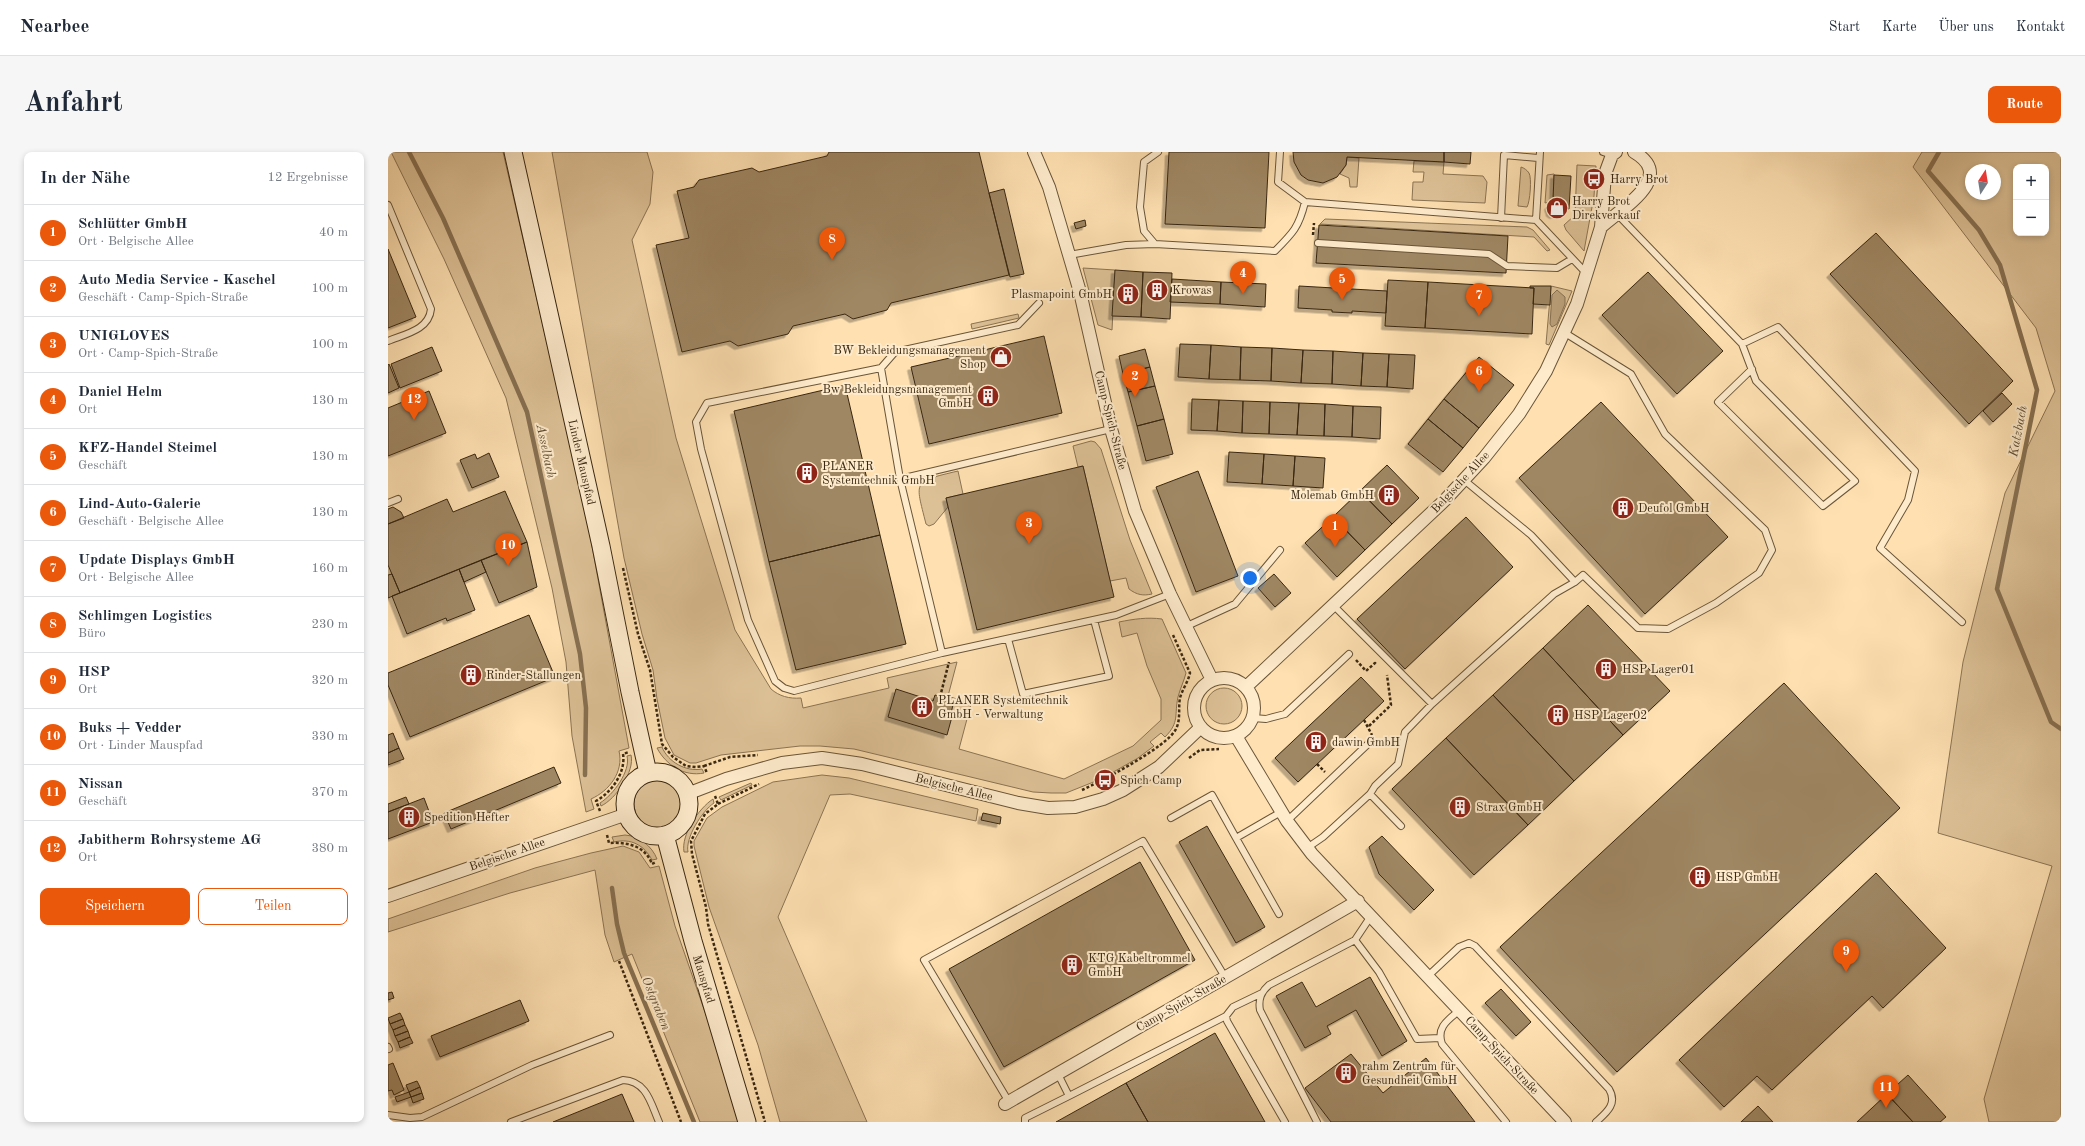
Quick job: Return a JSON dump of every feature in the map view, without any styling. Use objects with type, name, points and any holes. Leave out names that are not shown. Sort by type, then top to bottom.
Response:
[{"type":"street","name":"Linder Mauspfad","points":[[514,152],[601,546],[630,692],[648,773]]},
{"type":"street","name":"Camp-Spich-Straße","points":[[1034,152],[1049,187],[1083,306],[1111,429],[1135,511],[1170,594],[1187,626],[1212,680]]},
{"type":"street","points":[[1601,227],[1643,190],[1650,178],[1650,165],[1644,158],[1634,152]]},
{"type":"street","name":"Belgische Allee","points":[[1246,687],[1445,500],[1484,458],[1519,414],[1546,371],[1565,333],[1587,274],[1601,227],[1605,174],[1610,153]]},
{"type":"street","points":[[1221,677],[1239,681],[1246,687],[1254,702],[1252,718],[1246,728],[1236,736],[1227,738],[1217,737],[1200,727],[1194,710],[1194,701],[1204,685],[1221,677]]},
{"type":"street","name":"Belgische Allee","points":[[687,794],[711,784],[782,763],[822,758],[862,764],[1018,803],[1048,808],[1075,807],[1103,799],[1123,790],[1147,775],[1159,767],[1200,727]]},
{"type":"street","name":"Camp-Spich-Straße","points":[[1236,736],[1284,817],[1307,848],[1565,1122]]},
{"type":"street","points":[[648,773],[668,773],[676,778],[687,794],[689,804],[687,814],[682,823],[675,830],[666,834],[646,834],[631,822],[626,814],[625,805],[629,788],[634,781],[648,773]]},
{"type":"street","name":"Belgische Allee","points":[[388,896],[626,814]]},
{"type":"street","name":"Mauspfad","points":[[666,834],[693,941],[748,1122]]},
{"type":"street","name":"Camp-Spich-Straße","points":[[1007,1103],[1358,901]]},
{"type":"lane","points":[[1155,244],[1144,231],[1140,207],[1144,162],[1158,152]]},
{"type":"lane","points":[[1280,152],[1278,182],[1305,202],[1536,220],[1587,274]]},
{"type":"lane","points":[[1501,218],[1504,155],[1539,155],[1536,220]]},
{"type":"lane","points":[[1068,255],[1126,244],[1155,244],[1275,251],[1293,233],[1300,222],[1305,202]]},
{"type":"lane","points":[[388,205],[431,309],[430,318],[425,325],[388,341]]},
{"type":"lane","points":[[1616,213],[1742,344],[1752,369],[1756,381],[1855,481],[1823,506],[1718,402],[1752,369]]},
{"type":"lane","points":[[1315,242],[1489,254],[1507,266],[1557,268],[1572,259]]},
{"type":"lane","points":[[1039,303],[1018,325],[895,352],[881,368],[707,403],[696,422],[701,449],[748,620],[775,681],[784,688],[794,691],[942,653],[1116,615],[1170,594]]},
{"type":"lane","points":[[1742,344],[1778,327],[1915,471],[1908,500],[1880,548],[1962,622]]},
{"type":"lane","points":[[1307,848],[1323,837],[1370,794],[1375,786],[1398,764],[1405,732],[1432,704],[1554,594],[1575,582],[1583,575],[1638,628],[1668,629],[1716,603],[1759,574],[1772,550],[1764,530],[1665,434],[1631,374],[1565,333]]},
{"type":"lane","points":[[881,368],[900,479],[942,653]]},
{"type":"lane","points":[[900,479],[1111,429]]},
{"type":"lane","points":[[1464,480],[1532,535],[1575,582]]},
{"type":"lane","points":[[388,503],[398,499]]},
{"type":"lane","points":[[1187,626],[1235,604],[1280,550]]},
{"type":"lane","points":[[1332,605],[1432,704]]},
{"type":"lane","points":[[1008,639],[1023,694],[1109,676],[1094,620]]},
{"type":"lane","points":[[1252,718],[1266,719],[1284,714],[1349,654]]},
{"type":"lane","points":[[1236,838],[1284,817],[1368,744]]},
{"type":"lane","points":[[1370,794],[1401,826]]},
{"type":"lane","points":[[1171,818],[1212,795],[1279,914]]},
{"type":"lane","points":[[1007,1103],[924,960],[1143,841],[1225,977]]},
{"type":"lane","points":[[1025,1122],[1025,1118],[1226,1016],[1233,1007],[1262,993],[1270,984],[1355,940],[1371,915]]},
{"type":"lane","points":[[1355,940],[1379,972],[1417,1039],[1440,1038]]},
{"type":"lane","points":[[1428,976],[1459,947],[1469,943],[1475,946],[1609,1089],[1613,1096],[1612,1104],[1596,1122]]},
{"type":"lane","points":[[1262,993],[1259,1003],[1260,1010],[1317,1122]]},
{"type":"lane","points":[[1460,1010],[1443,1024],[1440,1030],[1442,1044],[1506,1122]]},
{"type":"lane","points":[[1226,1016],[1227,1021],[1285,1122]]},
{"type":"lane","points":[[388,1115],[410,1118],[422,1117],[532,1065],[610,1035]]},
{"type":"lane","points":[[1058,1074],[1069,1096]]},
{"type":"lane","points":[[511,1122],[623,1080],[631,1080],[639,1084],[646,1091],[659,1122]]},
{"type":"path","points":[[1314,223],[1315,242]]},
{"type":"path","points":[[623,567],[638,634],[650,670],[662,744],[673,757],[686,766],[704,766],[730,757],[761,755]]},
{"type":"path","points":[[1075,793],[1102,781],[1138,759],[1176,729],[1180,714],[1180,698],[1190,672],[1172,633]]},
{"type":"path","points":[[940,696],[952,651]]},
{"type":"path","points":[[1349,654],[1366,671],[1375,663],[1380,668]]},
{"type":"path","points":[[1369,726],[1391,705],[1389,677],[1384,672]]},
{"type":"path","points":[[1364,720],[1369,726],[1373,738],[1368,744]]},
{"type":"path","points":[[704,766],[718,804],[705,814],[692,836],[690,847],[706,907],[708,924],[765,1122]]},
{"type":"path","points":[[619,961],[681,1122]]},
{"type":"shaded area","points":[[391,152],[503,152],[585,508],[629,748],[619,751],[619,766],[614,780],[598,796],[591,799],[594,809],[586,812],[572,736],[566,662],[552,588],[506,398],[444,259]]},
{"type":"shaded area","points":[[552,152],[647,152],[653,172],[650,204],[632,240],[676,438],[735,630],[771,689],[777,694],[792,698],[801,698],[803,708],[889,688],[887,678],[957,662],[948,696],[971,704],[959,749],[1064,779],[1133,746],[1161,720],[1161,699],[1147,666],[1137,633],[1122,637],[1119,622],[1151,618],[1162,619],[1186,673],[1178,697],[1175,722],[1170,732],[1165,737],[1161,733],[1150,742],[1154,746],[1138,758],[1101,779],[1066,793],[1033,792],[854,749],[800,746],[721,755],[696,763],[690,763],[674,755],[665,738],[653,670],[642,634],[624,558]]},
{"type":"shaded area","points":[[1922,152],[2061,152],[2061,1122],[1989,1122],[1984,1099],[2052,866],[1938,833],[1963,662],[2005,493],[2055,391],[2036,328],[1913,167]]},
{"type":"shaded area","points":[[1347,157],[1359,158],[1357,187],[1350,187],[1349,178],[1340,174],[1346,165]]},
{"type":"shaded area","points":[[1414,161],[1444,162],[1443,174],[1483,176],[1487,182],[1485,203],[1412,200],[1413,182],[1423,182],[1424,172],[1413,172]]},
{"type":"shaded area","points":[[1577,165],[1596,166],[1594,196],[1584,251],[1566,230],[1564,225],[1575,215]]},
{"type":"shaded area","points":[[1521,167],[1529,173],[1530,176],[1530,190],[1527,207],[1518,206]]},
{"type":"shaded area","points":[[1554,174],[1553,201],[1545,203],[1547,175]]},
{"type":"shaded area","points":[[1325,219],[1527,227],[1533,230],[1550,250],[1547,251],[1534,237],[1320,224]]},
{"type":"shaded area","points":[[1083,268],[1115,270],[1112,330],[1098,325]]},
{"type":"shaded area","points":[[1551,286],[1572,291],[1549,345],[1546,344]]},
{"type":"shaded area","points":[[1557,290],[1565,297],[1565,304],[1557,324],[1552,327],[1550,324],[1552,295]]},
{"type":"shaded area","points":[[1018,314],[1019,318],[972,329],[971,324]]},
{"type":"shaded area","points":[[1091,441],[1095,442],[1101,449],[1130,540],[1152,594],[1137,594],[1132,591],[1129,589],[1126,578],[1110,581],[1083,466],[1078,467],[1073,446]]},
{"type":"shaded area","points":[[958,471],[963,494],[946,498],[948,507],[934,524],[929,526],[926,524],[920,499],[919,491],[921,485],[925,481],[932,478]]},
{"type":"shaded area","points":[[1224,688],[1234,691],[1239,696],[1242,706],[1239,716],[1234,721],[1224,724],[1214,721],[1209,716],[1206,706],[1209,696],[1214,691]]},
{"type":"shaded area","points":[[662,747],[669,757],[678,765],[696,770],[702,769],[704,773],[689,773],[676,768],[665,760],[657,748]]},
{"type":"shaded area","points":[[631,755],[630,769],[623,784],[613,797],[601,806],[600,803],[615,789],[620,782],[628,762],[627,756]]},
{"type":"shaded area","points":[[822,775],[849,778],[978,809],[976,821],[850,794],[830,795],[778,917],[867,1122],[780,1122],[758,1045],[709,907],[694,846],[694,841],[707,818],[722,807],[773,782]]},
{"type":"shaded area","points":[[653,780],[663,780],[672,784],[678,790],[681,795],[681,813],[672,824],[663,828],[653,828],[644,824],[638,818],[634,809],[634,799],[638,790],[644,784]]},
{"type":"shaded area","points":[[751,783],[752,785],[721,800],[719,797]]},
{"type":"shaded area","points":[[713,799],[714,803],[704,812],[695,825],[689,840],[688,852],[684,852],[685,838],[688,830],[696,816],[707,803]]},
{"type":"shaded area","points":[[625,835],[635,837],[644,842],[652,850],[657,859],[652,860],[645,850],[636,844],[626,841],[614,842],[612,837]]},
{"type":"shaded area","points":[[623,846],[639,852],[650,868],[659,866],[675,926],[721,1058],[740,1122],[700,1122],[632,954],[614,962],[605,935],[595,870],[510,893],[388,932],[388,919],[535,868]]},
{"type":"building","points":[[829,152],[979,152],[1009,275],[891,303],[887,310],[853,319],[845,314],[793,326],[788,334],[738,346],[730,341],[682,352],[656,245],[689,238],[677,191],[694,187],[699,180],[752,168],[759,172],[827,156]]},
{"type":"building","points":[[1169,152],[1269,152],[1265,228],[1165,224]]},
{"type":"building","points":[[1293,152],[1444,152],[1444,162],[1347,157],[1346,165],[1337,177],[1323,183],[1308,180],[1301,175],[1294,162]]},
{"type":"building","points":[[1444,152],[1471,152],[1470,164],[1444,162]]},
{"type":"building","points":[[1554,175],[1571,176],[1569,209],[1562,208],[1560,213],[1553,215],[1550,213],[1548,206],[1553,201]]},
{"type":"building","points":[[1004,189],[1024,274],[1010,277],[989,193]]},
{"type":"building","points":[[1085,220],[1086,226],[1076,229],[1074,223]]},
{"type":"building","points":[[1319,225],[1508,236],[1506,273],[1316,263]]},
{"type":"building","points":[[1876,233],[2013,381],[1969,424],[1830,274]]},
{"type":"building","points":[[388,249],[416,317],[388,328]]},
{"type":"building","name":"Plasmapoint GmbH","points":[[1115,270],[1143,272],[1141,317],[1112,316]]},
{"type":"building","name":"Krowas","points":[[1143,272],[1172,273],[1170,319],[1141,317]]},
{"type":"building","points":[[1648,272],[1723,351],[1677,394],[1602,315]]},
{"type":"building","points":[[1172,279],[1221,282],[1220,304],[1170,302]]},
{"type":"building","points":[[1388,280],[1428,282],[1425,328],[1385,326]]},
{"type":"building","points":[[1221,282],[1266,284],[1265,307],[1220,304]]},
{"type":"building","points":[[1428,282],[1534,288],[1532,334],[1425,328]]},
{"type":"building","points":[[1299,286],[1387,291],[1386,313],[1352,311],[1352,313],[1332,312],[1332,310],[1298,308]]},
{"type":"building","points":[[1530,286],[1551,286],[1550,305],[1533,304],[1534,288],[1530,288]]},
{"type":"building","name":"Bw Bekleidungsmanagement GmbH","points":[[1044,336],[1062,413],[929,444],[911,367]]},
{"type":"building","points":[[1180,344],[1211,345],[1209,379],[1178,377]]},
{"type":"building","points":[[1211,345],[1241,347],[1240,380],[1209,379]]},
{"type":"building","points":[[432,347],[442,371],[400,388],[391,364]]},
{"type":"building","points":[[1241,347],[1272,348],[1271,381],[1240,380]]},
{"type":"building","points":[[1272,348],[1303,350],[1301,383],[1271,381]]},
{"type":"building","points":[[1145,349],[1150,367],[1123,374],[1119,356]]},
{"type":"building","points":[[1303,350],[1333,351],[1332,384],[1301,383]]},
{"type":"building","points":[[1333,351],[1363,353],[1361,386],[1332,384]]},
{"type":"building","points":[[1363,353],[1389,354],[1387,387],[1361,386]]},
{"type":"building","points":[[1389,354],[1415,355],[1413,389],[1387,387]]},
{"type":"building","points":[[1479,357],[1514,385],[1479,428],[1444,399]]},
{"type":"building","points":[[389,364],[399,388],[388,393],[388,365]]},
{"type":"building","points":[[1150,367],[1155,386],[1128,392],[1123,374]]},
{"type":"building","name":"PLANER Systemtechnik GmbH","points":[[845,385],[880,535],[769,562],[734,411]]},
{"type":"building","points":[[1155,386],[1164,419],[1137,426],[1128,392]]},
{"type":"building","points":[[429,391],[446,433],[388,456],[388,408]]},
{"type":"building","points":[[2002,393],[2012,404],[1993,422],[1983,411]]},
{"type":"building","points":[[1192,399],[1219,400],[1217,431],[1191,430]]},
{"type":"building","points":[[1444,399],[1479,428],[1463,448],[1428,419]]},
{"type":"building","points":[[1219,400],[1243,401],[1242,433],[1217,431]]},
{"type":"building","points":[[1243,401],[1270,402],[1269,434],[1242,433]]},
{"type":"building","points":[[1270,402],[1299,403],[1297,435],[1269,434]]},
{"type":"building","name":"Deufol GmbH","points":[[1601,402],[1728,537],[1645,614],[1519,478]]},
{"type":"building","points":[[1299,403],[1325,404],[1324,436],[1297,435]]},
{"type":"building","points":[[1325,404],[1353,406],[1352,437],[1324,436]]},
{"type":"building","points":[[1353,406],[1381,407],[1380,439],[1352,437]]},
{"type":"building","points":[[1164,419],[1173,454],[1146,461],[1137,426]]},
{"type":"building","points":[[1428,419],[1463,448],[1443,472],[1408,444]]},
{"type":"building","points":[[1229,452],[1264,454],[1262,484],[1227,482]]},
{"type":"building","points":[[489,453],[499,477],[472,488],[460,460],[475,454],[477,459]]},
{"type":"building","points":[[1264,454],[1295,456],[1293,486],[1262,484]]},
{"type":"building","points":[[1295,456],[1325,458],[1323,488],[1293,486]]},
{"type":"building","name":"Molemab GmbH","points":[[1387,465],[1419,498],[1392,524],[1360,491]]},
{"type":"building","points":[[1083,466],[1114,597],[977,630],[946,498]]},
{"type":"building","points":[[1198,471],[1238,576],[1196,592],[1156,487]]},
{"type":"building","points":[[505,491],[527,542],[400,593],[388,565],[388,524],[447,499],[453,512]]},
{"type":"building","points":[[1360,491],[1392,524],[1365,550],[1333,517]]},
{"type":"building","points":[[393,507],[401,512],[404,518],[388,524],[388,509]]},
{"type":"building","points":[[1333,517],[1365,550],[1337,577],[1305,543]]},
{"type":"building","points":[[1466,517],[1513,567],[1405,669],[1357,619]]},
{"type":"building","points":[[880,535],[906,644],[796,670],[769,562]]},
{"type":"building","points":[[527,542],[537,587],[499,603],[481,560]]},
{"type":"building","points":[[481,560],[486,572],[464,582],[459,569]]},
{"type":"building","points":[[459,569],[475,610],[447,621],[446,618],[407,634],[392,596]]},
{"type":"building","points":[[392,574],[400,593],[388,598],[388,575]]},
{"type":"building","points":[[1274,574],[1291,593],[1275,607],[1258,588]]},
{"type":"building","name":"HSP Lager01","points":[[1588,605],[1670,691],[1623,735],[1543,648]]},
{"type":"building","name":"Rinder-Stallungen","points":[[529,615],[555,677],[410,737],[388,685],[388,673]]},
{"type":"building","name":"HSP Lager02","points":[[1543,648],[1623,735],[1574,781],[1493,695]]},
{"type":"building","name":"dawin GmbH","points":[[1361,677],[1384,701],[1298,782],[1275,758]]},
{"type":"building","name":"HSP GmbH","points":[[1784,683],[1900,808],[1617,1072],[1500,947]]},
{"type":"building","name":"PLANER Systemtechnik GmbH - Verwaltung","points":[[896,689],[933,701],[935,695],[954,701],[951,713],[953,713],[947,735],[888,717]]},
{"type":"building","name":"Strax GmbH","points":[[1493,695],[1574,781],[1528,825],[1446,738]]},
{"type":"building","points":[[393,733],[399,748],[388,753],[388,735]]},
{"type":"building","name":"Strax GmbH","points":[[1446,738],[1528,825],[1474,875],[1392,789]]},
{"type":"building","points":[[399,748],[404,759],[388,765],[388,753]]},
{"type":"building","points":[[554,767],[561,783],[451,829],[444,813]]},
{"type":"building","points":[[406,797],[409,804],[388,812],[388,804]]},
{"type":"building","name":"Spedition Hefter","points":[[424,798],[433,822],[388,839],[388,812]]},
{"type":"building","points":[[983,813],[1001,817],[1000,824],[981,820]]},
{"type":"building","points":[[1207,826],[1265,927],[1236,943],[1179,842]]},
{"type":"building","points":[[1382,836],[1434,890],[1414,910],[1379,874],[1369,847]]},
{"type":"building","name":"KTG Kabeltrommel GmbH","points":[[1140,862],[1195,960],[1004,1067],[949,969]]},
{"type":"building","points":[[1876,873],[1946,948],[1883,1008],[1872,996],[1772,1090],[1757,1076],[1724,1107],[1679,1060]]},
{"type":"building","name":"rahm Zentrum für Gesundheit GmbH","points":[[1370,977],[1407,1041],[1382,1056],[1356,1010],[1327,1026],[1331,1034],[1305,1048],[1276,996],[1302,982],[1316,1007]]},
{"type":"building","points":[[1501,989],[1531,1022],[1516,1036],[1485,1003]]},
{"type":"building","points":[[392,992],[394,998],[388,1000],[388,993]]},
{"type":"building","points":[[520,1000],[529,1021],[440,1057],[431,1036]]},
{"type":"building","points":[[400,1013],[403,1019],[390,1024],[388,1018]]},
{"type":"building","points":[[403,1019],[405,1025],[393,1030],[390,1024]]},
{"type":"building","points":[[405,1025],[408,1031],[395,1036],[393,1030]]},
{"type":"building","points":[[408,1031],[410,1037],[398,1042],[395,1036]]},
{"type":"building","points":[[1215,1033],[1265,1122],[1148,1122],[1126,1083]]},
{"type":"building","points":[[410,1037],[413,1043],[400,1048],[398,1042]]},
{"type":"building","name":"rahm Zentrum für Gesundheit GmbH","points":[[1351,1054],[1383,1093],[1426,1058],[1475,1122],[1331,1122],[1305,1088]]},
{"type":"building","points":[[393,1063],[404,1090],[394,1095],[392,1090],[388,1091],[388,1065]]},
{"type":"building","points":[[1908,1075],[1946,1117],[1940,1122],[1913,1122],[1887,1094]]},
{"type":"building","points":[[417,1081],[420,1087],[409,1092],[406,1085]]},
{"type":"building","points":[[1126,1083],[1148,1122],[1056,1122]]},
{"type":"building","points":[[420,1087],[422,1093],[411,1097],[409,1092]]},
{"type":"building","points":[[409,1092],[411,1097],[397,1102],[395,1097]]},
{"type":"building","points":[[422,1093],[424,1099],[413,1103],[411,1097]]},
{"type":"building","points":[[622,1094],[634,1122],[553,1122]]},
{"type":"building","points":[[1887,1094],[1913,1122],[1857,1122]]},
{"type":"building","points":[[1758,1106],[1773,1122],[1741,1122]]},
{"type":"waterway","name":"Asselbach","points":[[409,152],[443,218],[527,412],[580,654],[586,708],[585,775]]},
{"type":"waterway","name":"Katzbach","points":[[1939,152],[1928,171],[1979,230],[2000,265],[2037,390],[1997,589],[2051,722],[2061,729]]},
{"type":"waterway","name":"Ostgraben","points":[[612,888],[617,924],[624,953],[694,1122]]},
{"type":"place","name":"Harry Brot","points":[[1594,179]]},
{"type":"place","name":"Harry Brot Direkverkauf","points":[[1557,208]]},
{"type":"place","name":"Schlimgen Logistics","points":[[832,260]]},
{"type":"place","name":"Krowas","points":[[1157,290]]},
{"type":"place","name":"Plasmapoint GmbH","points":[[1128,294]]},
{"type":"place","name":"Daniel Helm","points":[[1243,294]]},
{"type":"place","name":"KFZ-Handel Steimel","points":[[1342,300]]},
{"type":"place","name":"Update Displays GmbH","points":[[1479,316]]},
{"type":"place","name":"BW Bekleidungsmanagement Shop","points":[[1001,357]]},
{"type":"place","name":"Lind-Auto-Galerie","points":[[1479,392]]},
{"type":"place","name":"Bw Bekleidungsmanagement GmbH","points":[[988,396]]},
{"type":"place","name":"Auto Media Service - Kaschel","points":[[1135,397]]},
{"type":"place","name":"Jabitherm Rohrsysteme AG","points":[[414,420]]},
{"type":"place","name":"PLANER Systemtechnik GmbH","points":[[807,473]]},
{"type":"place","name":"Molemab GmbH","points":[[1389,495]]},
{"type":"place","name":"Deufol GmbH","points":[[1623,508]]},
{"type":"place","name":"UNIGLOVES","points":[[1029,544]]},
{"type":"place","name":"Schlütter GmbH","points":[[1335,547]]},
{"type":"place","name":"Buks + Vedder","points":[[508,566]]},
{"type":"place","name":"HSP Lager01","points":[[1606,669]]},
{"type":"place","name":"Rinder-Stallungen","points":[[471,675]]},
{"type":"place","name":"PLANER Systemtechnik GmbH - Verwaltung","points":[[922,707]]},
{"type":"place","name":"HSP Lager02","points":[[1558,715]]},
{"type":"place","name":"dawin GmbH","points":[[1316,742]]},
{"type":"place","name":"Spich Camp","points":[[1105,780]]},
{"type":"place","name":"Strax GmbH","points":[[1460,807]]},
{"type":"place","name":"Spedition Hefter","points":[[409,817]]},
{"type":"place","name":"HSP GmbH","points":[[1700,877]]},
{"type":"place","name":"KTG Kabeltrommel GmbH","points":[[1072,965]]},
{"type":"place","name":"HSP","points":[[1846,972]]},
{"type":"place","name":"rahm Zentrum für Gesundheit GmbH","points":[[1346,1073]]},
{"type":"place","name":"Nissan","points":[[1886,1108]]}]
